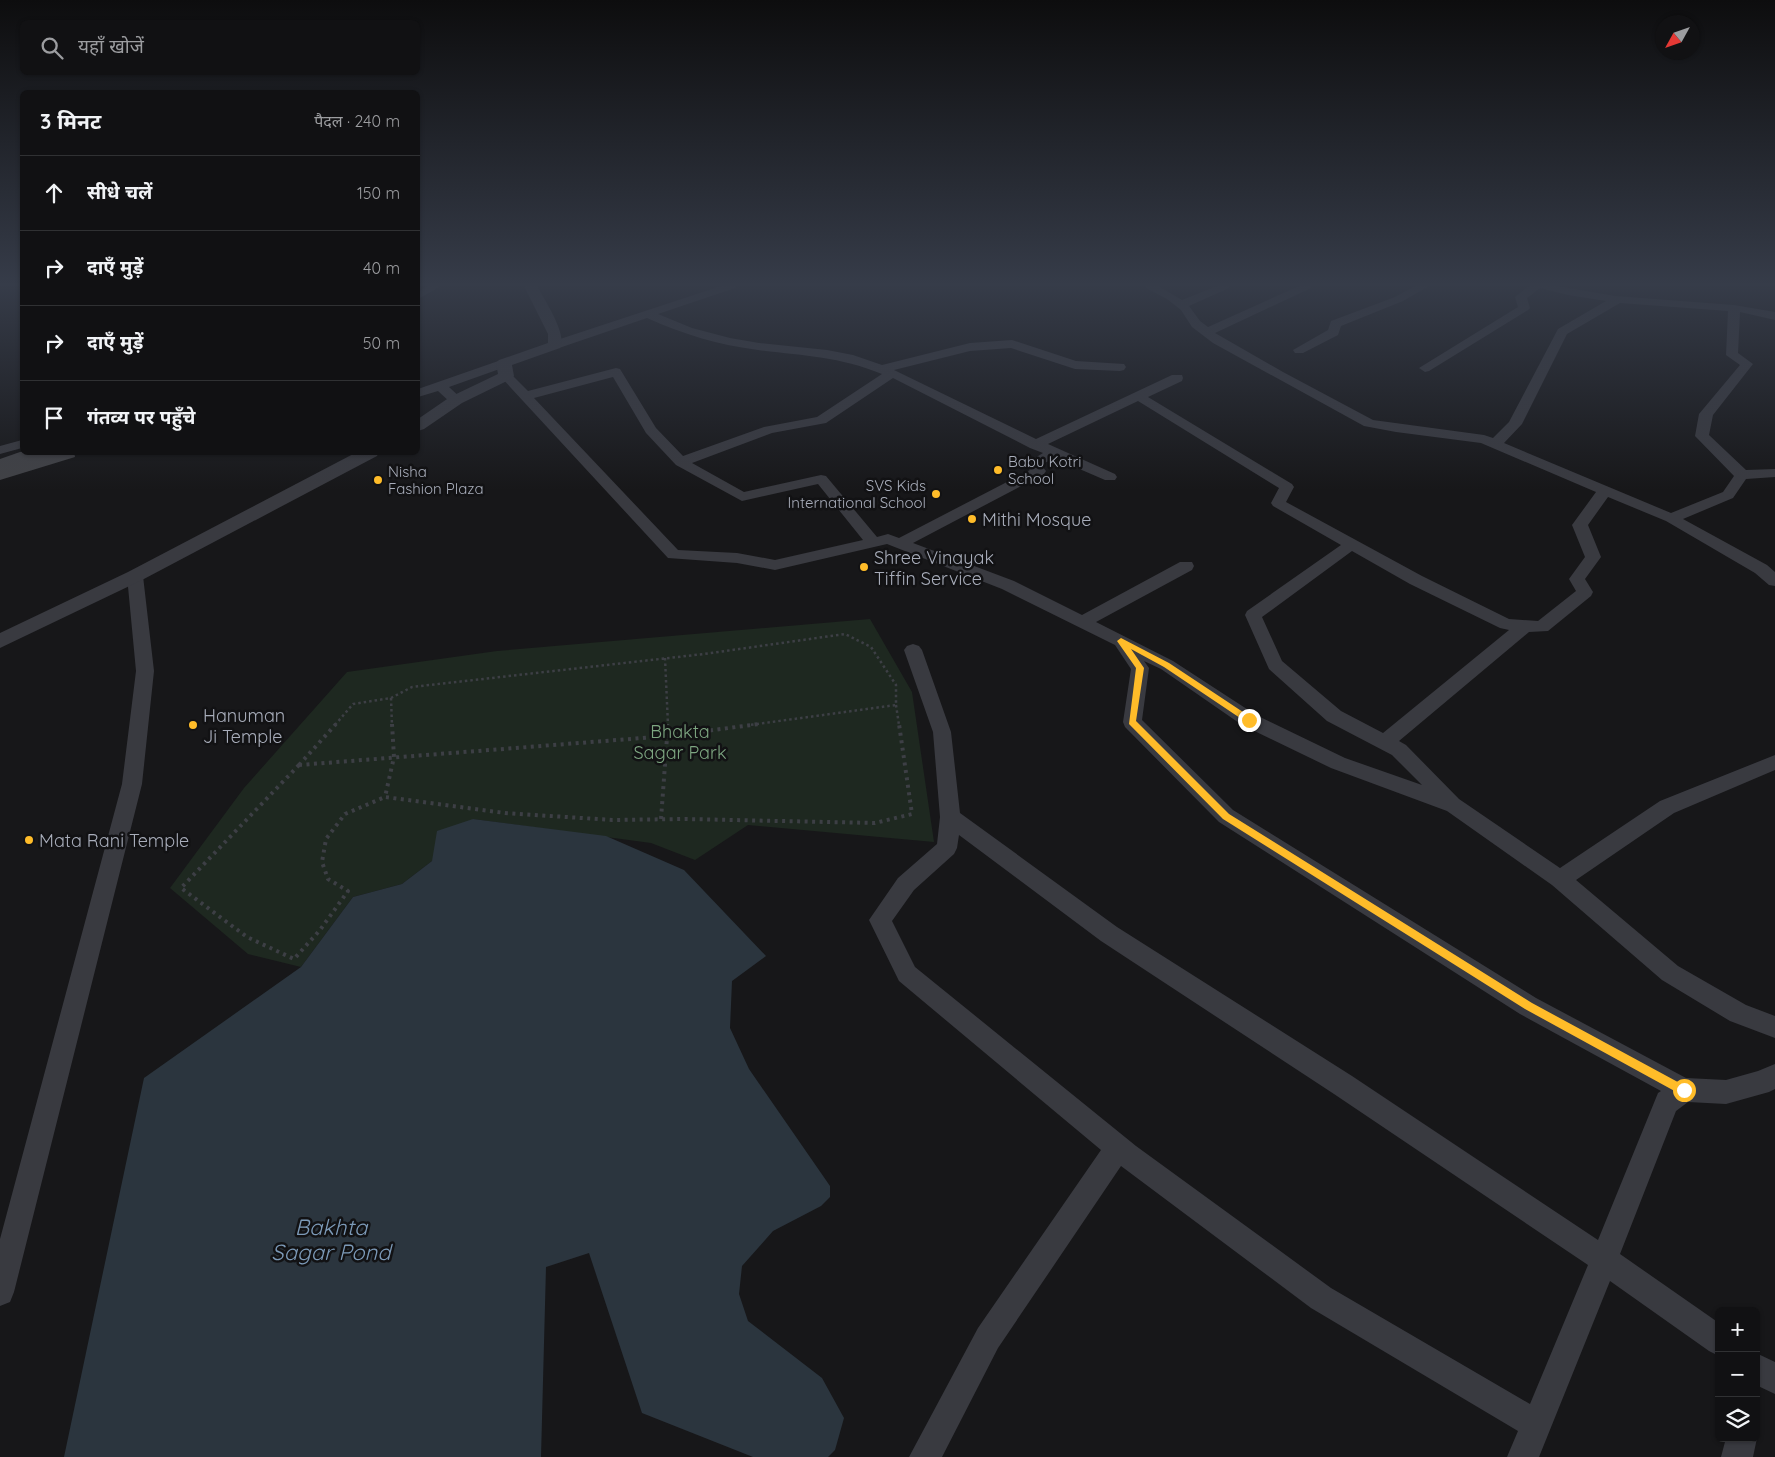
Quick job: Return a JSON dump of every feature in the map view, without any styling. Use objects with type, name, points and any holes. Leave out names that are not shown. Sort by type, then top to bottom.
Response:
[{"type":"street","points":[[420,425],[505,370],[537,354]]},
{"type":"street","points":[[826,354],[848,358],[887,371],[1053,454],[1110,477]]},
{"type":"street","points":[[681,462],[769,430],[822,420],[887,371],[946,354]]},
{"type":"street","points":[[1042,354],[1075,365],[1120,367]]},
{"type":"street","points":[[1242,354],[1278,376],[1369,423],[1484,439],[1671,518],[1761,569],[1775,582]]},
{"type":"street","points":[[1425,368],[1448,354]]},
{"type":"street","points":[[1495,444],[1515,424],[1549,354]]},
{"type":"street","points":[[1732,354],[1746,364],[1706,414],[1702,436],[1742,475],[1775,473]]},
{"type":"street","points":[[420,392],[505,370]]},
{"type":"street","points":[[505,370],[525,396],[674,555],[737,558],[775,565],[888,539],[1008,585],[1121,641],[1167,665],[1249,720],[1338,763],[1454,805]]},
{"type":"street","points":[[525,396],[616,372],[650,430],[681,462],[742,497],[821,479],[874,543]]},
{"type":"street","points":[[1035,445],[1177,378]]},
{"type":"street","points":[[440,386],[456,400]]},
{"type":"street","points":[[1138,396],[1287,487],[1278,503],[1416,580],[1506,624],[1542,627],[1586,592],[1577,579],[1593,557],[1580,525],[1604,490]]},
{"type":"street","points":[[0,450],[20,445]]},
{"type":"street","points":[[900,544],[1039,470],[1032,464],[1053,454]]},
{"type":"street","points":[[0,641],[134,576],[365,455]]},
{"type":"street","points":[[1671,518],[1728,494],[1742,475]]},
{"type":"street","points":[[1352,544],[1252,615],[1274,665],[1334,716],[1399,750],[1454,805],[1560,879],[1670,973],[1738,1013],[1775,1027]]},
{"type":"street","points":[[1082,622],[1186,566]]},
{"type":"street","points":[[0,1292],[132,784],[145,671],[134,576]]},
{"type":"street","points":[[1384,743],[1525,626]]},
{"type":"street","points":[[1121,641],[1140,668],[1132,722],[1226,816],[1528,1006],[1684,1090],[1726,1092],[1760,1083],[1775,1076]]},
{"type":"street","points":[[913,650],[942,732],[950,817],[947,848],[906,884],[880,920],[907,974],[1118,1148],[1321,1298],[1535,1424]]},
{"type":"street","points":[[1560,879],[1667,807],[1775,762]]},
{"type":"street","points":[[950,817],[1109,934],[1343,1085],[1604,1260],[1715,1338]]},
{"type":"street","points":[[1523,1457],[1667,1102],[1684,1090]]},
{"type":"street","points":[[925,1457],[988,1338],[1118,1148]]},
{"type":"street","points":[[1737,1457],[1741,1442]]},
{"type":"path","points":[[845,634],[871,647],[896,685],[896,705],[912,814],[876,823],[661,819],[612,820],[505,813],[385,796],[345,814],[326,838],[322,862],[328,879],[348,891],[320,930],[294,959],[247,937],[181,888],[184,882],[299,765],[354,704],[391,698],[412,687],[666,658],[845,634]]},
{"type":"path","points":[[661,819],[668,736],[666,658]]},
{"type":"path","points":[[385,796],[394,757],[391,698]]},
{"type":"path","points":[[299,765],[668,736],[896,705]]},
{"type":"green space","name":"Bhakta Sagar Park","points":[[870,619],[912,692],[934,842],[748,825],[695,860],[651,843],[473,819],[432,861],[402,884],[353,897],[301,967],[248,954],[170,888],[244,788],[347,672],[497,651]]},
{"type":"water","name":"Bakhta Sagar Pond","points":[[473,819],[606,836],[684,870],[766,956],[732,981],[730,1028],[749,1069],[830,1186],[830,1197],[821,1206],[773,1231],[742,1266],[739,1294],[748,1321],[822,1378],[844,1418],[835,1450],[828,1457],[753,1457],[642,1413],[589,1253],[546,1267],[541,1457],[64,1457],[144,1078],[301,967],[353,897],[402,884],[432,861],[437,831]]},
{"type":"building","points":[[20,452],[20,455],[75,455],[75,457],[0,480],[0,459]]},
{"type":"place","name":"Babu Kotri School","points":[[998,470]]},
{"type":"place","name":"Nisha Fashion Plaza","points":[[378,480]]},
{"type":"place","name":"SVS Kids International School","points":[[936,494]]},
{"type":"place","name":"Mithi Mosque","points":[[972,519]]},
{"type":"place","name":"Shree Vinayak Tiffin Service","points":[[864,567]]},
{"type":"place","name":"Hanuman Ji Temple","points":[[193,725]]},
{"type":"place","name":"Mata Rani Temple","points":[[29,840]]},
{"type":"route","points":[[1249,720],[1167,665],[1121,641],[1140,668],[1132,722],[1226,816],[1528,1006],[1684,1090]]}]
